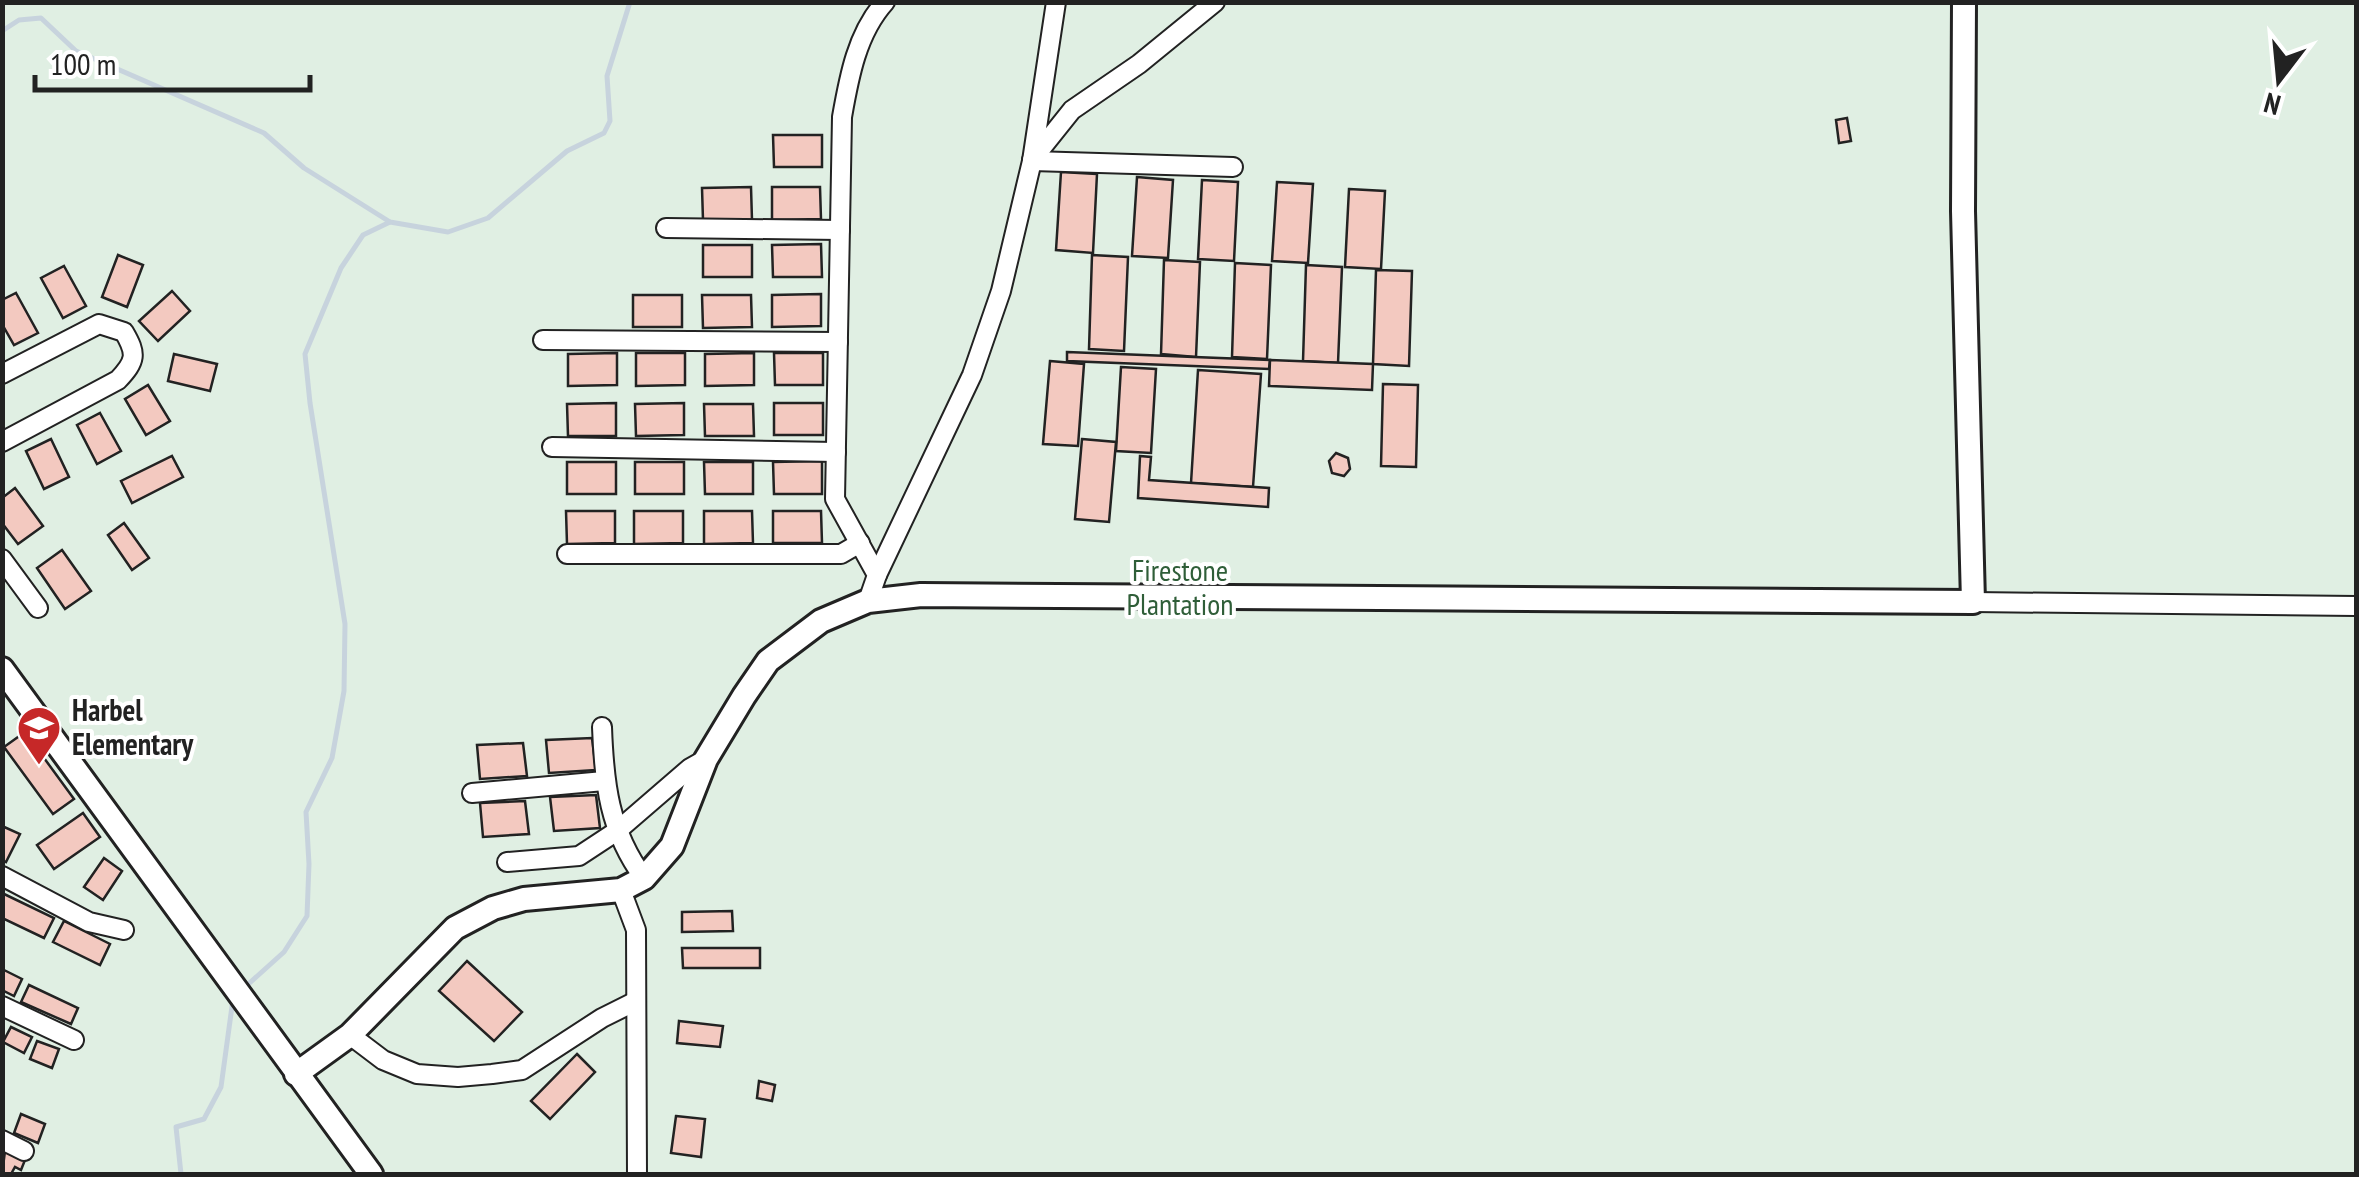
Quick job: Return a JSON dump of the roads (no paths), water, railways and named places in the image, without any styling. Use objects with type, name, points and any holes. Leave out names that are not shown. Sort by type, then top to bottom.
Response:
[{"type":"street","points":[[876,575],[835,499],[842,117],[850,73],[873,16],[885,2]]},
{"type":"street","points":[[868,601],[876,575],[972,375],[1001,290],[1032,160],[1056,2]]},
{"type":"street","points":[[1032,160],[1072,110],[1139,64],[1215,2]]},
{"type":"street","points":[[1964,2],[1963,211],[1973,602]]},
{"type":"street","points":[[1032,160],[1233,168]]},
{"type":"street","points":[[666,228],[840,230]]},
{"type":"street","points":[[2,374],[99,324],[124,332],[133,348],[131,366],[118,380],[2,442]]},
{"type":"street","points":[[543,340],[838,342]]},
{"type":"street","points":[[552,448],[836,452]]},
{"type":"street","points":[[567,554],[841,554],[860,543]]},
{"type":"street","points":[[2,559],[38,608]]},
{"type":"street","points":[[296,1074],[350,1035],[455,928],[492,908],[524,898],[621,890],[644,878],[672,846],[706,758],[768,661],[821,621],[868,601],[921,595],[2356,606]]},
{"type":"street","points":[[2,669],[371,1174]]},
{"type":"street","points":[[602,727],[604,781],[618,831],[644,878]]},
{"type":"street","points":[[506,862],[579,856],[618,831],[706,758]]},
{"type":"street","points":[[472,793],[604,781]]},
{"type":"street","points":[[2,876],[88,922],[124,930]]},
{"type":"street","points":[[621,890],[636,930],[637,1174]]},
{"type":"street","points":[[350,1035],[383,1060],[417,1074],[492,1074],[522,1070],[602,1018],[636,1001]]},
{"type":"street","points":[[2,1006],[74,1040]]},
{"type":"street","points":[[2,1140],[24,1151]]},
{"type":"waterway","points":[[2,31],[19,20],[41,18],[76,51],[264,133],[304,168],[390,222],[448,232],[488,218],[567,151],[604,133],[610,121],[607,76],[630,2]]},
{"type":"waterway","points":[[244,988],[284,952],[307,916],[306,812],[332,758],[344,691],[345,624],[305,354],[341,268],[363,235],[390,222]]},
{"type":"waterway","points":[[181,1174],[176,1127],[204,1119],[221,1087],[233,999]]},
{"type":"place","name":"Harbel Elementary","points":[[39,766]]},
{"type":"park label","name":"Firestone Plantation","points":[[1180,588]]}]
